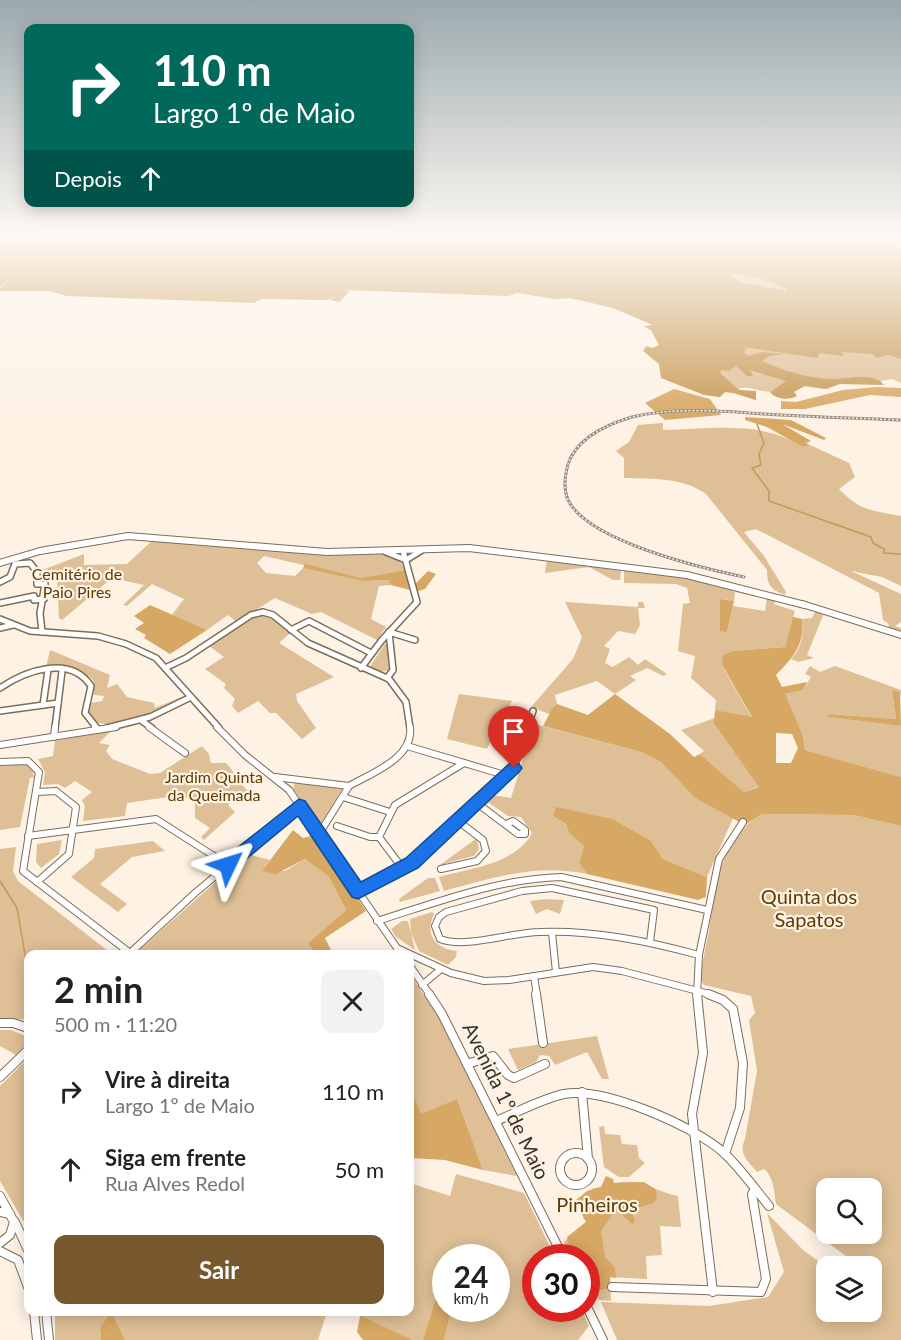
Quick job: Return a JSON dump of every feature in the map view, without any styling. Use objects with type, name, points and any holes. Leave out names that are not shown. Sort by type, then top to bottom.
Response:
[{"type":"main road","points":[[0,563],[40,551],[128,536],[327,552],[500,551],[687,575],[805,605],[901,635]]},
{"type":"street","points":[[406,560],[424,550]]},
{"type":"street","points":[[361,668],[382,640],[417,602],[404,551]]},
{"type":"street","points":[[386,552],[406,560]]},
{"type":"street","points":[[0,582],[10,577],[15,564],[27,562],[37,572],[37,584],[45,584],[40,613],[42,632]]},
{"type":"street","points":[[0,603],[34,598],[44,599]]},
{"type":"street","points":[[165,668],[258,612],[273,615],[308,643],[387,678],[396,686],[406,702],[412,730],[407,746],[392,762],[349,786],[318,834]]},
{"type":"street","points":[[0,619],[42,632],[98,636],[126,644],[156,658],[189,698],[245,755],[289,790],[377,921],[399,950]]},
{"type":"street","points":[[291,630],[309,621],[371,653]]},
{"type":"street","points":[[0,628],[14,625]]},
{"type":"street","points":[[382,640],[392,643],[412,640],[389,632]]},
{"type":"street","points":[[387,678],[393,670],[392,643],[389,632]]},
{"type":"street","points":[[43,705],[48,670]]},
{"type":"street","points":[[0,688],[26,672],[48,670],[76,673],[89,681],[92,690],[85,713],[98,730]]},
{"type":"street","points":[[54,737],[62,671]]},
{"type":"street","points":[[0,745],[142,721],[189,698]]},
{"type":"street","points":[[0,711],[58,703]]},
{"type":"street","points":[[358,892],[412,863],[508,776],[514,768],[533,711]]},
{"type":"street","points":[[142,721],[185,753]]},
{"type":"street","points":[[407,746],[508,776]]},
{"type":"street","points":[[0,762],[21,759],[35,764],[39,772],[22,868],[124,950]]},
{"type":"street","points":[[379,837],[390,812],[398,803],[464,763]]},
{"type":"street","points":[[275,777],[349,786]]},
{"type":"street","points":[[289,790],[298,778]]},
{"type":"street","points":[[37,792],[56,791],[75,804],[73,830],[67,857],[37,882]]},
{"type":"street","points":[[343,797],[390,812]]},
{"type":"street","points":[[478,804],[506,824]]},
{"type":"street","points":[[133,950],[228,865],[299,806]]},
{"type":"street","points":[[28,836],[156,819],[228,865]]},
{"type":"street","points":[[441,868],[477,861],[486,851],[483,840],[458,821]]},
{"type":"street","points":[[713,1292],[692,1114],[703,1053],[697,992],[699,955],[706,910],[719,859],[743,822]]},
{"type":"street","points":[[337,826],[370,837],[379,837]]},
{"type":"street","points":[[379,837],[403,868]]},
{"type":"street","points":[[377,921],[540,876],[561,877],[605,885],[706,910]]},
{"type":"street","points":[[650,942],[654,910],[552,888],[522,891],[446,912],[437,920],[435,926],[440,939],[452,944],[518,932],[552,933],[650,942],[699,955]]},
{"type":"street","points":[[552,933],[556,972]]},
{"type":"street","points":[[414,957],[441,969],[484,981],[534,976],[583,967],[601,968],[697,992],[730,1006],[745,1071],[744,1096],[725,1154]]},
{"type":"street","points":[[422,985],[441,969]]},
{"type":"street","name":"Avenida 1º de Maio","points":[[414,972],[442,1014],[557,1244]]},
{"type":"street","points":[[534,976],[543,1043]]},
{"type":"street","points":[[0,1023],[13,1023],[24,1027]]},
{"type":"street","points":[[0,1077],[24,1054]]},
{"type":"street","points":[[467,1064],[493,1056],[508,1075],[514,1078],[545,1064]]},
{"type":"street","points":[[582,1092],[588,1159]]},
{"type":"street","points":[[496,1121],[563,1094],[582,1092],[615,1100],[695,1131],[725,1154],[769,1206]]},
{"type":"street","points":[[612,1287],[761,1292],[765,1284],[752,1194],[755,1189]]},
{"type":"street","points":[[0,1196],[24,1242]]},
{"type":"street","points":[[0,1212],[12,1216]]},
{"type":"street","points":[[0,1243],[12,1231],[12,1216]]},
{"type":"street","points":[[0,1251],[18,1260],[24,1276]]},
{"type":"street","points":[[35,1316],[37,1340]]},
{"type":"street","points":[[47,1316],[49,1340]]},
{"type":"street","points":[[594,1322],[603,1340]]},
{"type":"green space","points":[[581,300],[608,300],[692,329],[695,336],[696,356],[684,369],[676,371],[674,376],[732,390],[676,375],[690,369],[697,361],[700,351],[698,331],[830,340],[886,333],[901,335],[901,383],[892,379],[881,381],[883,384],[839,384],[826,389],[804,386],[793,391],[796,395],[789,398],[773,395],[771,392],[773,387],[770,392],[749,388],[737,389],[754,392],[755,400],[737,393],[725,392],[719,397],[704,394],[662,377],[659,364],[644,351],[646,347],[653,348],[659,345],[651,330],[646,327],[654,325],[613,308]]},
{"type":"green space","points":[[877,387],[901,388],[901,397],[870,395],[805,409],[781,409],[781,401],[796,402],[843,390]]},
{"type":"green space","points":[[674,389],[710,399],[721,415],[665,420],[645,403]]},
{"type":"green space","points":[[745,417],[791,420],[826,438],[824,440],[782,424],[811,441],[806,443],[810,445],[803,447],[767,427],[745,420]]},
{"type":"green space","points":[[663,423],[663,430],[753,429],[787,438],[803,447],[810,445],[849,463],[855,477],[839,489],[861,506],[901,516],[901,586],[882,577],[851,571],[901,594],[901,622],[895,626],[901,628],[901,632],[888,628],[889,624],[883,620],[879,593],[756,529],[744,532],[764,556],[786,592],[785,595],[776,591],[769,583],[767,570],[706,494],[697,488],[667,480],[624,478],[624,458],[616,451],[629,442],[638,425]]},
{"type":"green space","name":"Cemitério de Paio Pires","points":[[155,538],[303,552],[390,554],[397,557],[406,570],[361,578],[264,556],[257,563],[266,573],[295,576],[303,568],[362,581],[390,580],[391,585],[379,586],[371,619],[386,627],[377,640],[321,612],[312,614],[275,598],[237,622],[228,615],[207,630],[172,615],[184,599],[152,584],[127,606],[123,605],[144,585],[112,578],[62,620],[59,618],[57,579],[49,580],[50,570],[40,571],[84,554],[84,565],[127,564]]},
{"type":"green space","points":[[547,559],[621,571],[620,580],[613,580],[589,567],[545,573]]},
{"type":"green space","points":[[305,564],[361,578],[406,570],[415,584],[428,571],[436,574],[425,589],[411,593],[410,590],[391,585],[389,580],[362,581],[303,568]]},
{"type":"green space","points":[[628,569],[724,584],[735,593],[734,601],[721,599],[727,632],[733,606],[765,611],[767,599],[735,592],[737,587],[776,599],[774,604],[795,611],[785,647],[733,651],[722,666],[752,718],[715,710],[716,700],[691,678],[695,656],[678,651],[683,604],[690,603],[687,588],[676,584],[624,583],[624,571]]},
{"type":"green space","points":[[720,599],[734,601],[727,632],[720,631]]},
{"type":"green space","points":[[565,602],[638,607],[638,602],[643,602],[645,608],[638,608],[640,625],[635,634],[618,631],[604,646],[610,649],[605,663],[613,667],[629,657],[638,665],[645,659],[667,674],[663,676],[647,668],[630,676],[636,680],[615,694],[597,681],[555,695],[557,704],[549,714],[531,707],[573,659],[582,637]]},
{"type":"green space","points":[[150,605],[207,630],[170,654],[144,638],[146,635],[135,629],[144,623],[134,616]]},
{"type":"green space","points":[[816,610],[824,613],[807,655],[814,658],[798,662],[791,659],[798,650],[801,640],[802,619],[812,618]]},
{"type":"green space","points":[[257,614],[267,615],[290,633],[279,643],[334,677],[296,694],[297,701],[316,728],[302,739],[276,713],[270,713],[258,701],[238,713],[232,706],[235,699],[224,688],[226,684],[205,669],[224,657],[208,645]]},
{"type":"green space","points":[[793,617],[802,619],[800,643],[776,675],[782,687],[807,682],[803,690],[785,694],[803,736],[805,750],[901,777],[901,826],[854,815],[762,814],[745,825],[695,798],[661,762],[641,752],[543,726],[557,704],[588,715],[615,694],[670,734],[694,757],[700,754],[744,792],[759,787],[714,723],[715,710],[752,717],[722,665],[723,655],[733,651],[785,647]],"holes":[[[776,733],[792,734],[798,748],[791,763],[776,763]]]},
{"type":"green space","points":[[387,641],[389,642],[391,670],[380,672],[369,668]]},
{"type":"green space","points":[[50,650],[110,675],[107,688],[117,684],[127,697],[154,703],[155,708],[184,696],[182,701],[140,719],[117,724],[96,722],[88,712],[91,703],[102,701],[104,696],[94,695],[94,682],[78,671],[46,668]]},
{"type":"green space","points":[[810,666],[820,672],[835,666],[901,690],[901,696],[900,692],[892,690],[896,719],[830,714],[829,717],[901,726],[901,777],[805,750],[803,736],[784,694],[803,690],[811,677],[805,674]]},
{"type":"green space","points":[[892,690],[900,692],[901,726],[828,717],[829,714],[896,719]]},
{"type":"green space","points":[[459,694],[512,701],[487,749],[447,739]]},
{"type":"green space","points":[[715,718],[715,723],[760,786],[744,792],[700,754],[704,751],[681,730]]},
{"type":"green space","points":[[534,724],[641,752],[661,762],[695,798],[733,818],[707,877],[663,859],[651,841],[553,816],[566,824],[569,833],[584,846],[579,863],[587,874],[550,870],[515,873],[444,891],[439,877],[504,858],[515,852],[532,833],[521,817],[508,816],[486,801],[492,795],[511,798]]},
{"type":"green space","name":"Jardim Quinta da Queimada","points":[[112,730],[99,743],[110,745],[106,751],[112,759],[150,774],[160,773],[202,746],[209,754],[211,763],[226,763],[248,791],[228,805],[235,812],[204,840],[201,837],[210,828],[195,818],[195,803],[182,795],[127,803],[125,816],[83,821],[85,806],[82,800],[92,792],[75,781],[65,788],[58,784],[43,785],[45,772],[38,759],[53,756],[55,741]]},
{"type":"green space","points":[[26,764],[32,769],[34,777],[30,778],[20,827],[0,830],[0,766]]},
{"type":"green space","points":[[295,783],[342,789],[320,825],[293,789]]},
{"type":"green space","points":[[556,807],[612,819],[651,841],[663,859],[707,877],[706,897],[698,900],[587,874],[579,863],[584,846],[569,833],[566,824],[553,816]]},
{"type":"green space","name":"Quinta dos Sapatos","points":[[762,814],[854,815],[901,826],[901,1340],[617,1340],[601,1302],[709,1306],[768,1297],[784,1272],[767,1213],[802,1249],[816,1260],[816,1322],[882,1322],[882,1256],[846,1256],[830,1244],[882,1244],[882,1178],[816,1178],[816,1234],[776,1204],[770,1176],[764,1169],[757,1172],[743,1153],[757,1071],[749,1020],[755,1013],[751,996],[704,985],[701,981],[717,881],[728,850],[736,837]]},
{"type":"green space","points":[[293,830],[303,838],[315,835],[366,911],[325,938],[331,950],[312,950],[308,943],[346,910],[329,877],[305,859],[276,874],[262,871]]},
{"type":"green space","points":[[477,838],[479,849],[474,856],[446,863],[446,867],[440,865]]},
{"type":"green space","points":[[62,840],[59,854],[41,868],[36,862],[37,844]]},
{"type":"green space","points":[[153,841],[165,851],[132,857],[100,884],[127,904],[118,912],[71,877],[94,858],[95,849]]},
{"type":"green space","points":[[16,847],[13,871],[18,881],[107,950],[24,950],[24,1020],[0,1018],[0,849]]},
{"type":"green space","points":[[247,854],[270,860],[262,871],[285,871],[305,859],[329,877],[346,910],[308,943],[312,950],[139,950]]},
{"type":"green space","points":[[428,878],[435,878],[440,891],[400,902],[399,899]]},
{"type":"green space","points":[[564,900],[560,914],[547,909],[536,914],[530,901]]},
{"type":"green space","points":[[432,912],[434,914],[430,928],[434,940],[443,947],[457,951],[456,957],[448,965],[419,951],[411,933],[410,919]]},
{"type":"green space","points":[[402,921],[408,921],[415,950],[395,936],[391,929]]},
{"type":"green space","points":[[414,980],[440,1019],[517,1176],[483,1170],[457,1099],[421,1115],[414,1097]]},
{"type":"green space","points":[[0,1030],[11,1030],[24,1035],[24,1047],[16,1055],[0,1046]]},
{"type":"green space","points":[[597,1036],[609,1079],[602,1079],[587,1052],[555,1065],[549,1056],[540,1055],[536,1062],[518,1070],[508,1049]]},
{"type":"green space","points":[[24,1062],[24,1222],[0,1181],[0,1086]]},
{"type":"green space","points":[[414,1097],[421,1114],[457,1099],[483,1170],[445,1160],[414,1158]]},
{"type":"green space","points":[[604,1126],[605,1134],[620,1135],[622,1144],[637,1145],[639,1158],[645,1163],[629,1177],[619,1177],[604,1167],[599,1127]]},
{"type":"green space","points":[[456,1174],[524,1193],[549,1244],[522,1244],[522,1322],[587,1322],[589,1326],[578,1340],[444,1340],[448,1322],[510,1322],[510,1244],[432,1244],[432,1311],[423,1340],[413,1340],[360,1316],[414,1316],[414,1184],[450,1196]]},
{"type":"green space","points":[[606,1176],[614,1183],[642,1183],[678,1196],[681,1227],[660,1226],[662,1255],[646,1256],[647,1279],[610,1277],[611,1301],[600,1300],[600,1244],[565,1244],[564,1242],[586,1222],[575,1201],[594,1188],[601,1187]]},
{"type":"green space","name":"Pinheiros","points":[[606,1176],[613,1179],[614,1183],[644,1182],[655,1189],[657,1198],[653,1203],[631,1210],[635,1221],[633,1225],[616,1209],[601,1231],[605,1257],[615,1268],[616,1278],[610,1277],[610,1288],[601,1290],[600,1244],[569,1244],[567,1237],[586,1222],[575,1201],[587,1191],[601,1187]]},
{"type":"green space","points":[[432,1311],[432,1322],[448,1322],[444,1340],[423,1340]]},
{"type":"green space","points":[[55,1316],[326,1316],[318,1340],[125,1340],[100,1328],[101,1340],[55,1340]]},
{"type":"green space","points":[[108,1316],[113,1316],[125,1340],[101,1340],[100,1328]]},
{"type":"green space","points":[[360,1316],[413,1340],[363,1340],[357,1332]]},
{"type":"shaded area","points":[[161,300],[261,300],[254,303]]},
{"type":"shaded area","points":[[577,300],[901,300],[901,359],[888,355],[877,358],[872,354],[841,352],[844,356],[820,353],[817,358],[743,347],[747,349],[743,352],[748,356],[762,352],[784,354],[770,356],[762,361],[794,373],[830,379],[866,377],[873,378],[884,385],[840,384],[826,389],[805,386],[794,392],[797,396],[782,398],[770,392],[786,381],[750,370],[753,376],[747,376],[736,366],[729,371],[721,370],[720,373],[739,390],[756,391],[756,400],[725,392],[720,397],[704,395],[661,378],[659,364],[643,351],[646,346],[653,348],[659,345],[651,330],[644,326],[653,325],[613,308]]},
{"type":"waterway","points":[[757,424],[764,443],[759,454],[761,465],[752,468],[769,491],[769,501],[871,537],[873,543],[884,549],[884,553],[901,554]]},
{"type":"waterway","points":[[0,881],[17,908],[24,950]]},
{"type":"railway","points":[[744,577],[647,551],[598,528],[580,515],[566,496],[565,478],[572,455],[594,433],[604,428],[632,417],[665,412],[714,411],[901,420]]},
{"type":"route","points":[[228,865],[299,806],[358,892],[412,863],[514,768]]}]
